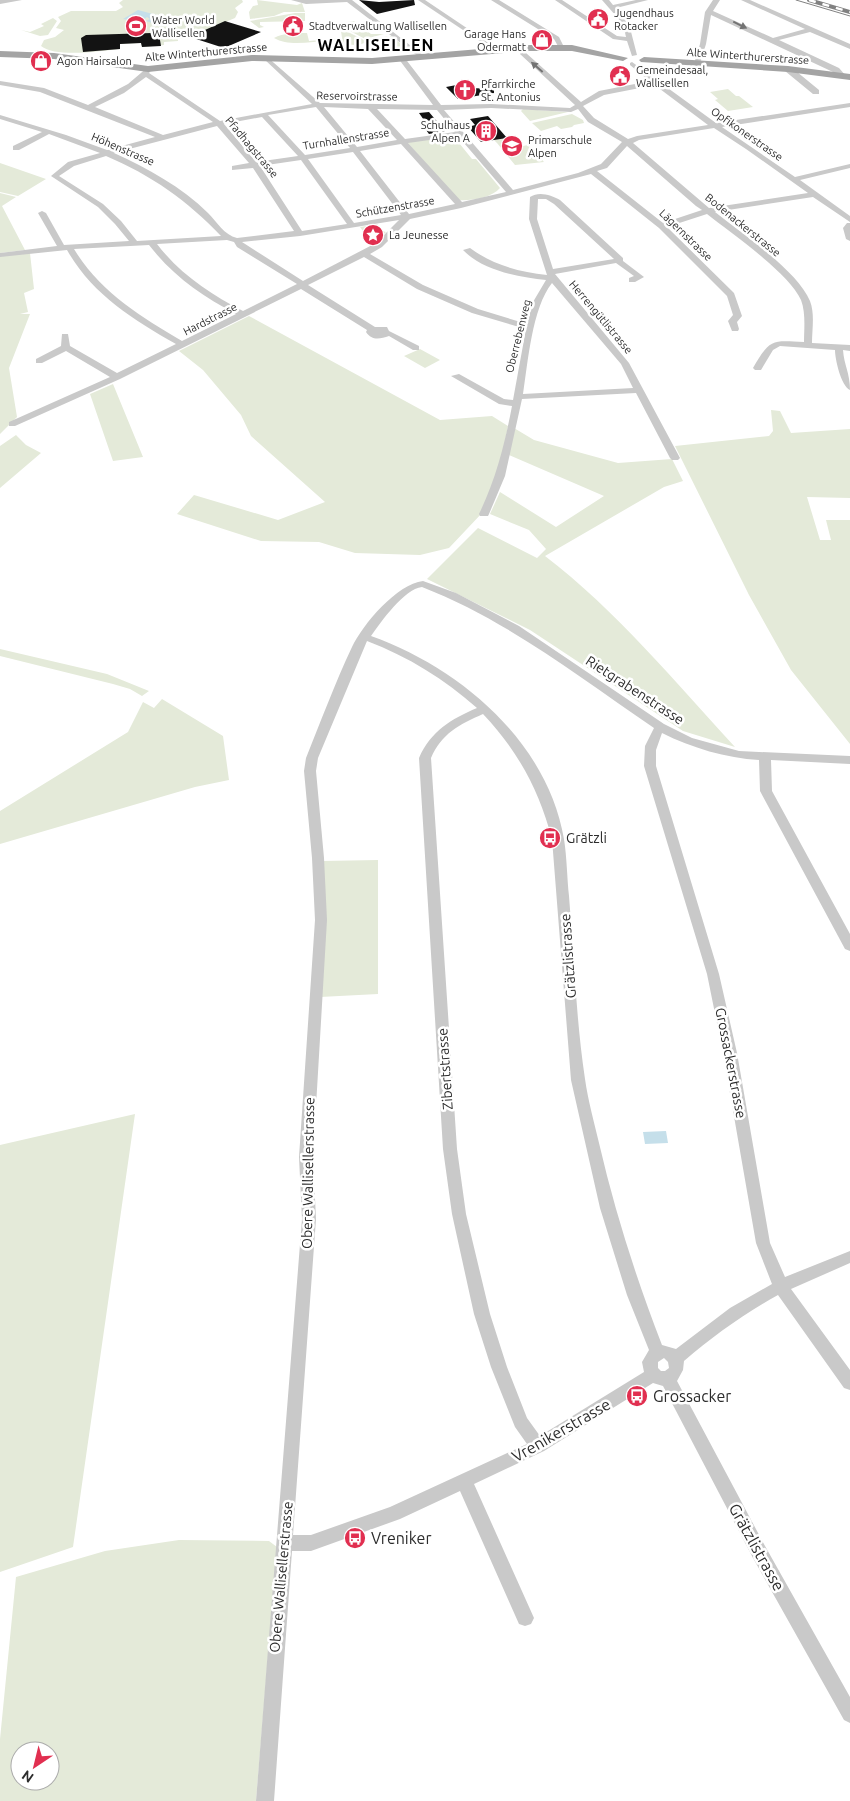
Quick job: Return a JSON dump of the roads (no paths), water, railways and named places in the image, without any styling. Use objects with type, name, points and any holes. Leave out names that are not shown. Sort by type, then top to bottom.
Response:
[{"type":"main road","name":"Alte Winterthurerstrasse","points":[[0,54],[54,56],[147,72],[266,58],[362,61],[495,49],[561,48],[623,58],[624,62],[644,60],[696,63],[788,69],[846,76]]},
{"type":"street","points":[[0,2],[19,0]]},
{"type":"street","points":[[294,0],[306,2],[348,0],[421,56]]},
{"type":"street","points":[[421,0],[495,49]]},
{"type":"street","points":[[494,0],[557,38],[561,48]]},
{"type":"street","points":[[558,0],[615,38],[631,39]]},
{"type":"street","points":[[605,0],[626,24],[631,39],[633,60]]},
{"type":"street","points":[[612,7],[644,0]]},
{"type":"street","points":[[696,63],[704,42],[704,25],[708,12],[718,0]]},
{"type":"street","points":[[744,0],[850,47]]},
{"type":"street","points":[[708,12],[772,40],[846,76]]},
{"type":"street","points":[[772,40],[810,30]]},
{"type":"street","name":"Bodenackerstrasse","points":[[528,48],[522,53],[580,106],[584,114],[628,142],[708,211],[766,257],[796,285],[805,300],[808,311],[808,345]]},
{"type":"street","points":[[266,58],[318,105],[355,149],[407,217]]},
{"type":"street","points":[[402,58],[439,108],[511,193]]},
{"type":"street","name":"Opfikonerstrasse","points":[[633,60],[652,78],[716,127],[749,147],[792,180],[850,220]]},
{"type":"street","points":[[788,69],[816,92]]},
{"type":"street","points":[[90,107],[120,91],[147,72]]},
{"type":"street","name":"Pfadhagstrasse","points":[[147,72],[219,123],[255,165],[300,234]]},
{"type":"street","points":[[580,106],[602,93],[647,84],[652,78]]},
{"type":"street","points":[[0,83],[49,93],[90,107],[162,137]]},
{"type":"street","name":"Reservoirstrasse","points":[[134,243],[112,213],[98,202],[55,176],[71,164],[162,137],[219,123],[318,105],[439,108],[491,106],[571,110],[580,106]]},
{"type":"street","points":[[628,142],[650,135],[716,127],[850,105]]},
{"type":"street","points":[[371,107],[461,206]]},
{"type":"street","points":[[264,114],[303,157],[352,226]]},
{"type":"street","name":"Höhenstrasse","points":[[0,117],[107,152],[132,163],[177,190],[209,217],[227,238]]},
{"type":"street","points":[[16,148],[47,132]]},
{"type":"street","name":"Turnhallenstrasse","points":[[235,168],[460,133]]},
{"type":"street","name":"Schützenstrasse","points":[[0,255],[66,247],[227,238],[237,240],[300,234],[407,217],[461,206],[592,171],[610,162],[628,142]]},
{"type":"street","points":[[792,180],[850,166]]},
{"type":"street","name":"Lägernstrasse","points":[[592,171],[662,226],[730,295],[738,316],[732,321],[735,329]]},
{"type":"street","points":[[525,190],[534,197],[548,197],[557,202],[619,258],[618,261],[640,277],[632,280]]},
{"type":"street","points":[[662,226],[708,211],[813,195]]},
{"type":"street","name":"Herrengütlistrasse","points":[[534,197],[533,219],[551,275],[624,364],[640,390],[675,458]]},
{"type":"street","points":[[42,213],[87,276],[108,297],[127,311],[183,345]]},
{"type":"street","name":"Hardstrasse","points":[[12,424],[117,377],[364,254],[379,245],[407,217]]},
{"type":"street","points":[[850,225],[847,228],[850,239]]},
{"type":"street","points":[[237,240],[240,245],[302,284],[307,290],[373,330],[370,334],[380,337],[386,333],[392,334],[416,348]]},
{"type":"street","points":[[150,242],[166,263],[184,279],[213,299],[244,315]]},
{"type":"street","points":[[467,250],[475,257],[533,277],[618,261]]},
{"type":"street","points":[[364,254],[420,287],[475,312],[531,328]]},
{"type":"street","name":"Oberrebenweg","points":[[484,514],[500,480],[531,328],[544,285],[551,275]]},
{"type":"street","points":[[65,336],[66,347]]},
{"type":"street","points":[[758,368],[768,348],[780,343],[850,348]]},
{"type":"street","points":[[39,361],[66,347]]},
{"type":"street","points":[[66,347],[117,377]]},
{"type":"street","points":[[839,347],[839,360],[850,386]]},
{"type":"street","points":[[456,376],[502,402],[640,390]]},
{"type":"street","name":"Obere Wallisellerstrasse","points":[[264,1801],[309,1219],[306,1157],[321,920],[318,858],[310,771],[312,758],[353,656],[380,616],[405,591],[415,585],[423,584]]},
{"type":"street","name":"Rietgrabenstrasse","points":[[423,584],[452,595],[516,628],[660,727],[702,746],[739,755],[764,758],[850,760]]},
{"type":"street","name":"Grätzlistrasse","points":[[365,637],[392,646],[426,664],[454,683],[485,709],[510,737],[534,774],[549,807],[558,839],[578,1080],[593,1154],[607,1208],[635,1295],[658,1353]]},
{"type":"street","name":"Zibertstrasse","points":[[485,709],[443,730],[435,738],[426,758],[450,1149],[459,1214],[482,1314],[521,1422],[538,1446]]},
{"type":"street","name":"Grossackerstrasse","points":[[660,727],[650,742],[650,766],[713,974],[732,1062],[763,1243],[781,1287],[850,1383]]},
{"type":"street","points":[[764,758],[766,791],[850,946]]},
{"type":"street","points":[[675,1358],[733,1314],[781,1287],[832,1263],[850,1257]]},
{"type":"street","points":[[658,1353],[667,1353],[675,1358],[678,1368],[672,1376],[660,1376],[649,1362],[658,1353]]},
{"type":"street","name":"Grätzlistrasse","points":[[660,1376],[850,1714]]},
{"type":"street","name":"Vrenikerstrasse","points":[[285,1542],[311,1543],[394,1513],[538,1446],[660,1376]]},
{"type":"street","points":[[464,1480],[525,1618]]},
{"type":"water","points":[[138,10],[175,20],[162,26],[146,21],[150,19],[147,17],[140,22],[123,19]]},
{"type":"water","points":[[666,1131],[668,1143],[645,1144],[643,1132]]},
{"type":"tram line","points":[[796,0],[850,16]]},
{"type":"railway","points":[[809,0],[850,12]]},
{"type":"place","name":"Jugendhaus Rotacker","points":[[598,19]]},
{"type":"place","name":"Water World Wallisellen","points":[[136,26]]},
{"type":"place","name":"Stadtverwaltung Wallisellen","points":[[293,26]]},
{"type":"place","name":"Garage Hans Odermatt","points":[[542,40]]},
{"type":"place","name":"Agon Hairsalon","points":[[41,61]]},
{"type":"place","name":"Gemeindesaal, Wallisellen","points":[[620,76]]},
{"type":"place","name":"Pfarrkirche St. Antonius","points":[[465,90]]},
{"type":"place","name":"Schulhaus Alpen A","points":[[486,131]]},
{"type":"place","name":"Primarschule Alpen","points":[[512,146]]},
{"type":"place","name":"La Jeunesse","points":[[373,235]]},
{"type":"place","name":"Grätzli","points":[[550,838]]},
{"type":"place","name":"Grossacker","points":[[637,1396]]},
{"type":"place","name":"Vreniker","points":[[355,1538]]},
{"type":"district","name":"WALLISELLEN","points":[[376,45]]}]
